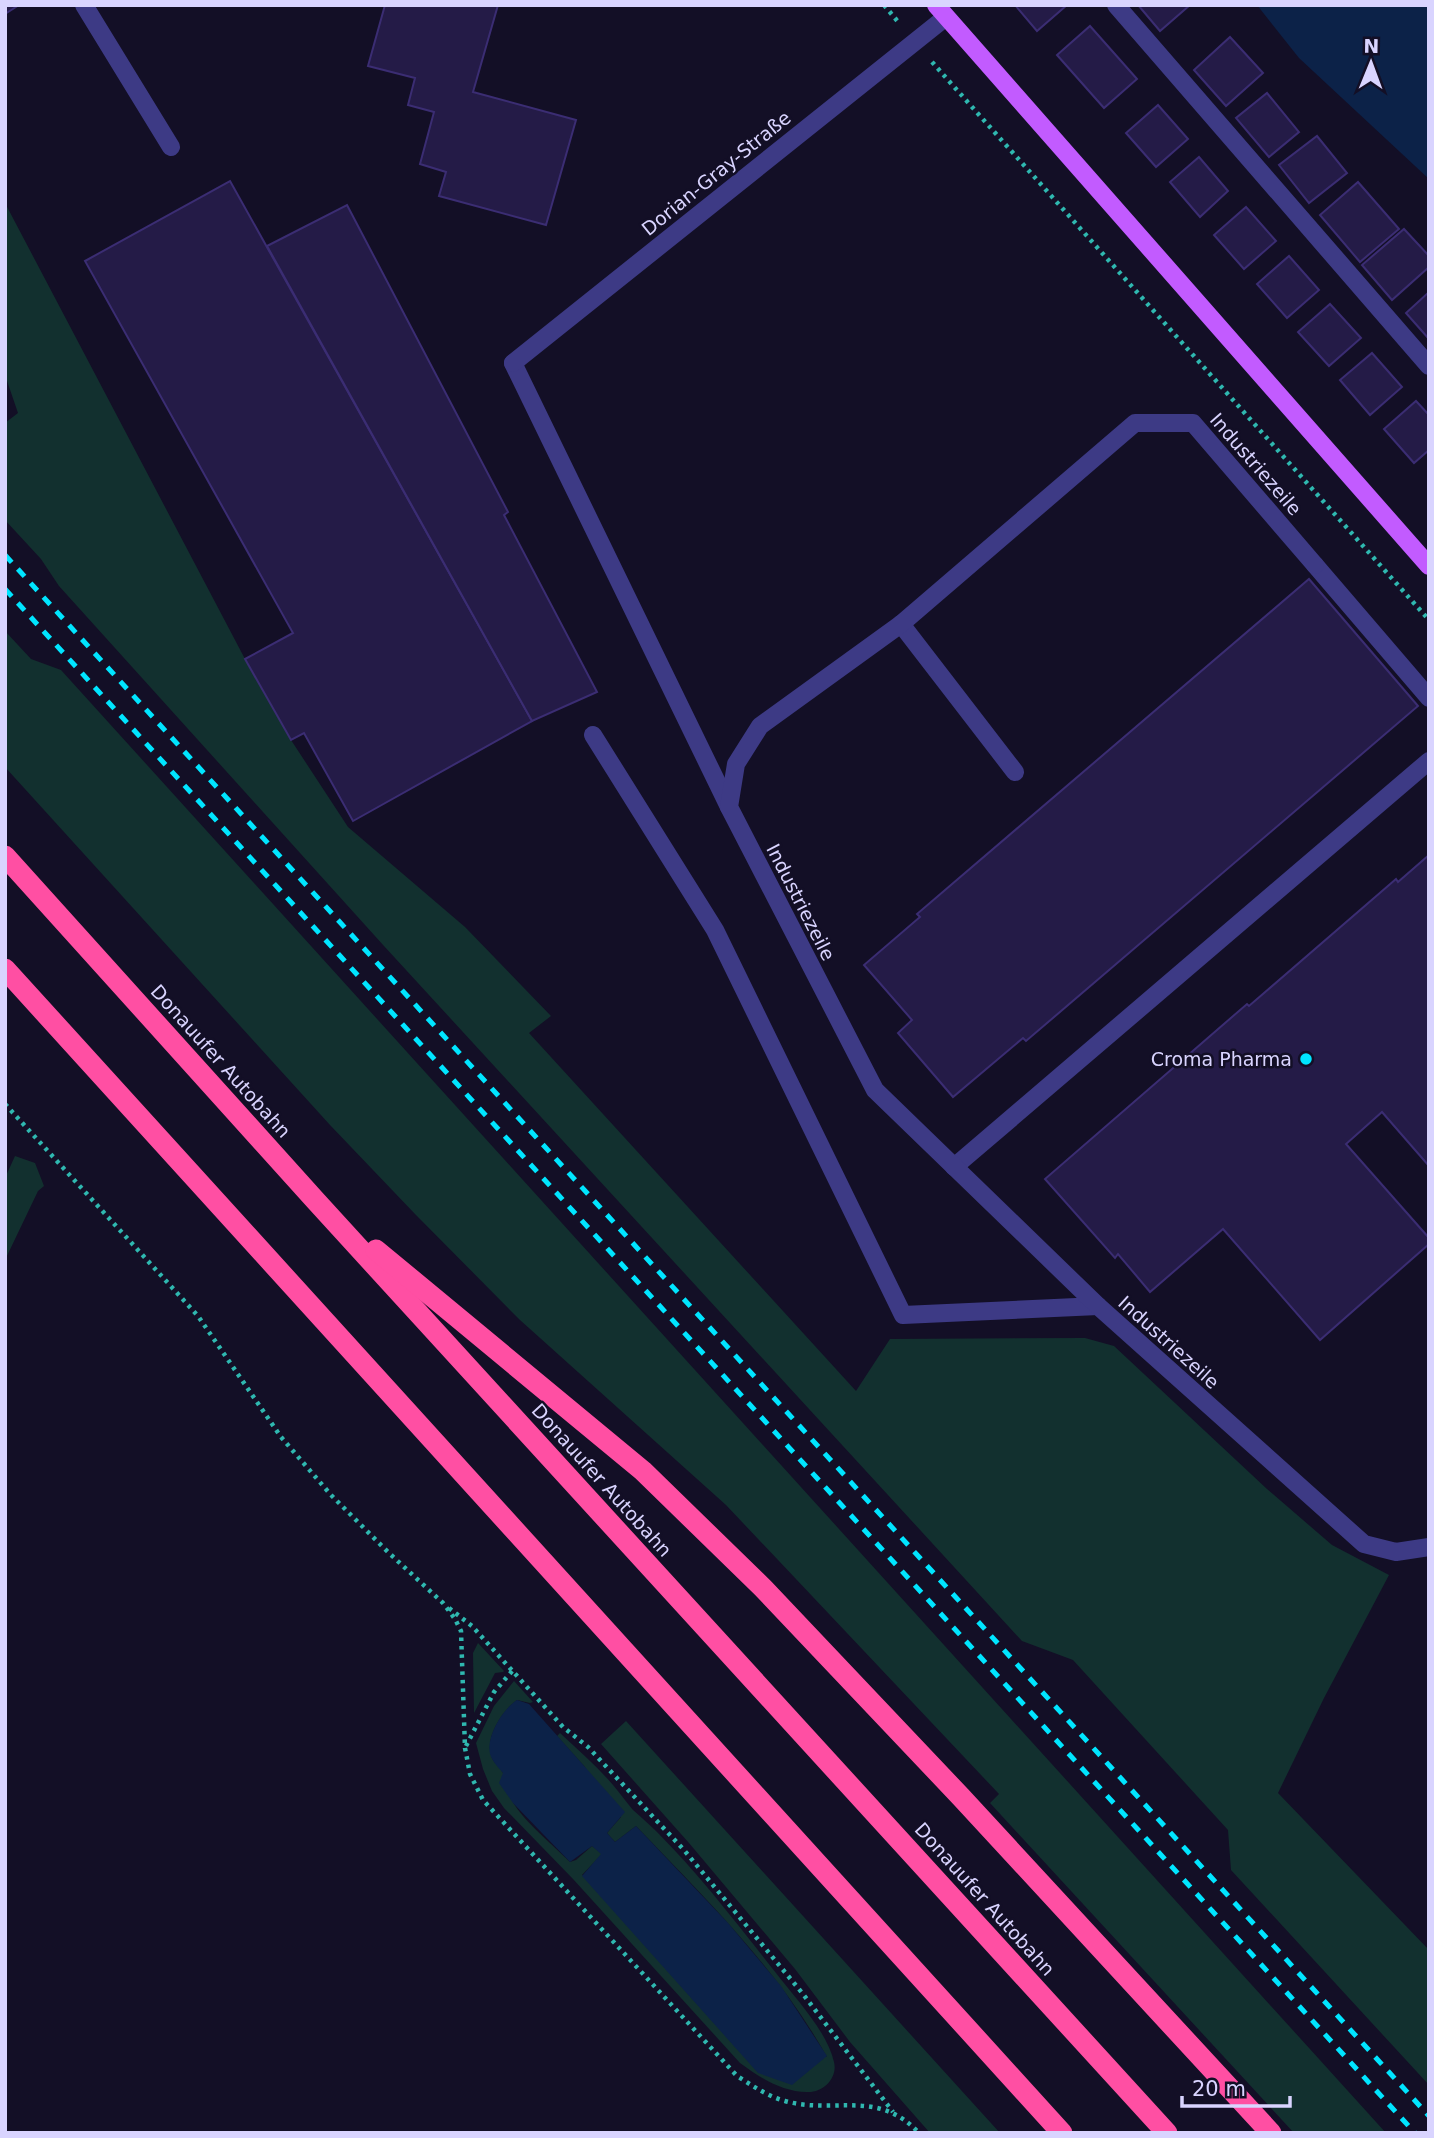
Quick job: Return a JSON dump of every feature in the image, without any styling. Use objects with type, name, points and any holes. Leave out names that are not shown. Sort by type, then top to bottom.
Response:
[{"type":"highway","name":"Donauufer Autobahn","points":[[5,856],[1167,2133]]},
{"type":"highway","points":[[5,969],[1062,2133]]},
{"type":"highway","points":[[315,1199],[643,1471],[781,1607],[961,1797],[1271,2133]]},
{"type":"main road","points":[[941,11],[1429,566]]},
{"type":"street","points":[[84,5],[171,147]]},
{"type":"street","points":[[1116,5],[1429,366]]},
{"type":"street","name":"Dorian-Gray-Straße","points":[[729,807],[513,363],[914,42],[941,11]]},
{"type":"street","name":"Industriezeile","points":[[1429,698],[1193,423],[1136,423],[901,624],[760,726],[736,764],[729,807],[875,1090],[1098,1306],[1364,1544],[1396,1552],[1429,1547]]},
{"type":"street","points":[[901,624],[1015,772]]},
{"type":"street","points":[[593,735],[715,930],[903,1315],[1098,1306]]},
{"type":"street","points":[[954,1167],[1429,761]]},
{"type":"path","points":[[884,5],[1429,620]]},
{"type":"path","points":[[5,1104],[198,1316],[281,1437],[331,1495],[389,1553],[472,1626],[563,1727],[588,1746],[684,1850],[803,1994],[894,2113],[919,2133]]},
{"type":"path","points":[[443,1603],[461,1631],[465,1748],[470,1774],[483,1800],[737,2076],[761,2092],[787,2102],[850,2104],[894,2113]]},
{"type":"path","points":[[465,1748],[494,1692],[513,1670]]},
{"type":"green space","points":[[5,203],[245,659],[291,740],[348,827],[465,927],[551,1016],[529,1033],[856,1391],[890,1339],[1085,1338],[1114,1346],[1267,1489],[1332,1545],[1389,1575],[1324,1698],[1278,1793],[1429,1950],[1429,2085],[1231,1870],[1228,1830],[1073,1660],[1022,1641],[384,946],[59,586],[41,559],[5,520],[5,423],[18,413],[5,375]]},
{"type":"green space","points":[[5,631],[31,659],[61,670],[1386,2133],[1294,2133],[990,1803],[999,1794],[726,1505],[520,1320],[330,1125],[5,767]]},
{"type":"green space","points":[[15,1156],[35,1163],[44,1186],[38,1191],[5,1260],[5,1178]]},
{"type":"green space","points":[[478,1643],[504,1671],[495,1673],[474,1713],[473,1653]]},
{"type":"green space","points":[[514,1681],[533,1702],[517,1700],[512,1704],[496,1725],[490,1748],[492,1758],[503,1773],[512,1800],[519,1811],[570,1862],[592,1846],[602,1854],[582,1875],[827,2057],[808,2025],[763,1964],[636,1826],[615,1842],[607,1833],[621,1817],[584,1766],[557,1736],[560,1733],[600,1771],[633,1810],[688,1865],[810,2015],[825,2039],[834,2062],[834,2074],[824,2087],[813,2092],[780,2087],[740,2063],[573,1879],[504,1808],[492,1791],[476,1743],[494,1706]]},
{"type":"green space","points":[[626,1721],[1000,2133],[930,2133],[850,2042],[795,1969],[689,1843],[601,1744]]},
{"type":"water","points":[[1257,5],[1429,5],[1429,179],[1299,58]]},
{"type":"water","points":[[517,1700],[529,1704],[625,1812],[607,1833],[615,1842],[636,1826],[728,1923],[781,1986],[827,2056],[792,2085],[758,2073],[582,1876],[601,1854],[592,1846],[570,1862],[513,1803],[499,1783],[503,1773],[492,1759],[489,1747],[497,1724]]},
{"type":"building","points":[[5,5],[19,5],[5,14]]},
{"type":"building","points":[[385,5],[498,5],[473,92],[576,120],[546,225],[439,196],[446,172],[420,164],[434,112],[408,105],[415,78],[368,66]]},
{"type":"building","points":[[1015,5],[1067,5],[1037,31]]},
{"type":"building","points":[[1138,5],[1190,5],[1160,31]]},
{"type":"building","points":[[1090,26],[1137,79],[1104,108],[1057,55]]},
{"type":"building","points":[[1230,37],[1263,73],[1226,106],[1194,70]]},
{"type":"building","points":[[1267,93],[1299,132],[1269,157],[1236,118]]},
{"type":"building","points":[[1158,105],[1188,139],[1156,167],[1126,133]]},
{"type":"building","points":[[1317,136],[1347,173],[1309,203],[1279,165]]},
{"type":"building","points":[[1199,157],[1228,191],[1200,217],[1170,182]]},
{"type":"building","points":[[230,181],[532,721],[353,821],[304,733],[291,740],[245,659],[293,633],[85,261]]},
{"type":"building","points":[[1358,182],[1399,229],[1360,262],[1320,215]]},
{"type":"building","points":[[347,205],[508,512],[504,515],[597,692],[532,721],[267,246]]},
{"type":"building","points":[[1246,207],[1276,241],[1244,269],[1214,235]]},
{"type":"building","points":[[1404,229],[1429,256],[1429,267],[1392,300],[1362,265]]},
{"type":"building","points":[[1289,256],[1319,290],[1287,318],[1257,284]]},
{"type":"building","points":[[1429,292],[1429,339],[1406,313]]},
{"type":"building","points":[[1330,304],[1361,338],[1329,366],[1298,332]]},
{"type":"building","points":[[1372,353],[1402,387],[1370,415],[1340,380]]},
{"type":"building","points":[[1416,401],[1429,415],[1429,450],[1414,463],[1384,429]]},
{"type":"building","points":[[1309,579],[1418,706],[1026,1041],[1023,1038],[953,1097],[898,1033],[912,1020],[864,965],[920,917],[917,914]]},
{"type":"building","name":"Croma Pharma","points":[[1429,855],[1429,1166],[1382,1112],[1346,1144],[1429,1238],[1429,1244],[1320,1340],[1223,1229],[1150,1292],[1118,1254],[1115,1258],[1045,1179],[1247,1004],[1249,1006],[1396,879],[1398,882]]},
{"type":"railway","points":[[5,555],[1429,2116]]},
{"type":"railway","points":[[5,589],[1415,2133]]},
{"type":"place","name":"Croma Pharma","points":[[1306,1059]]}]
